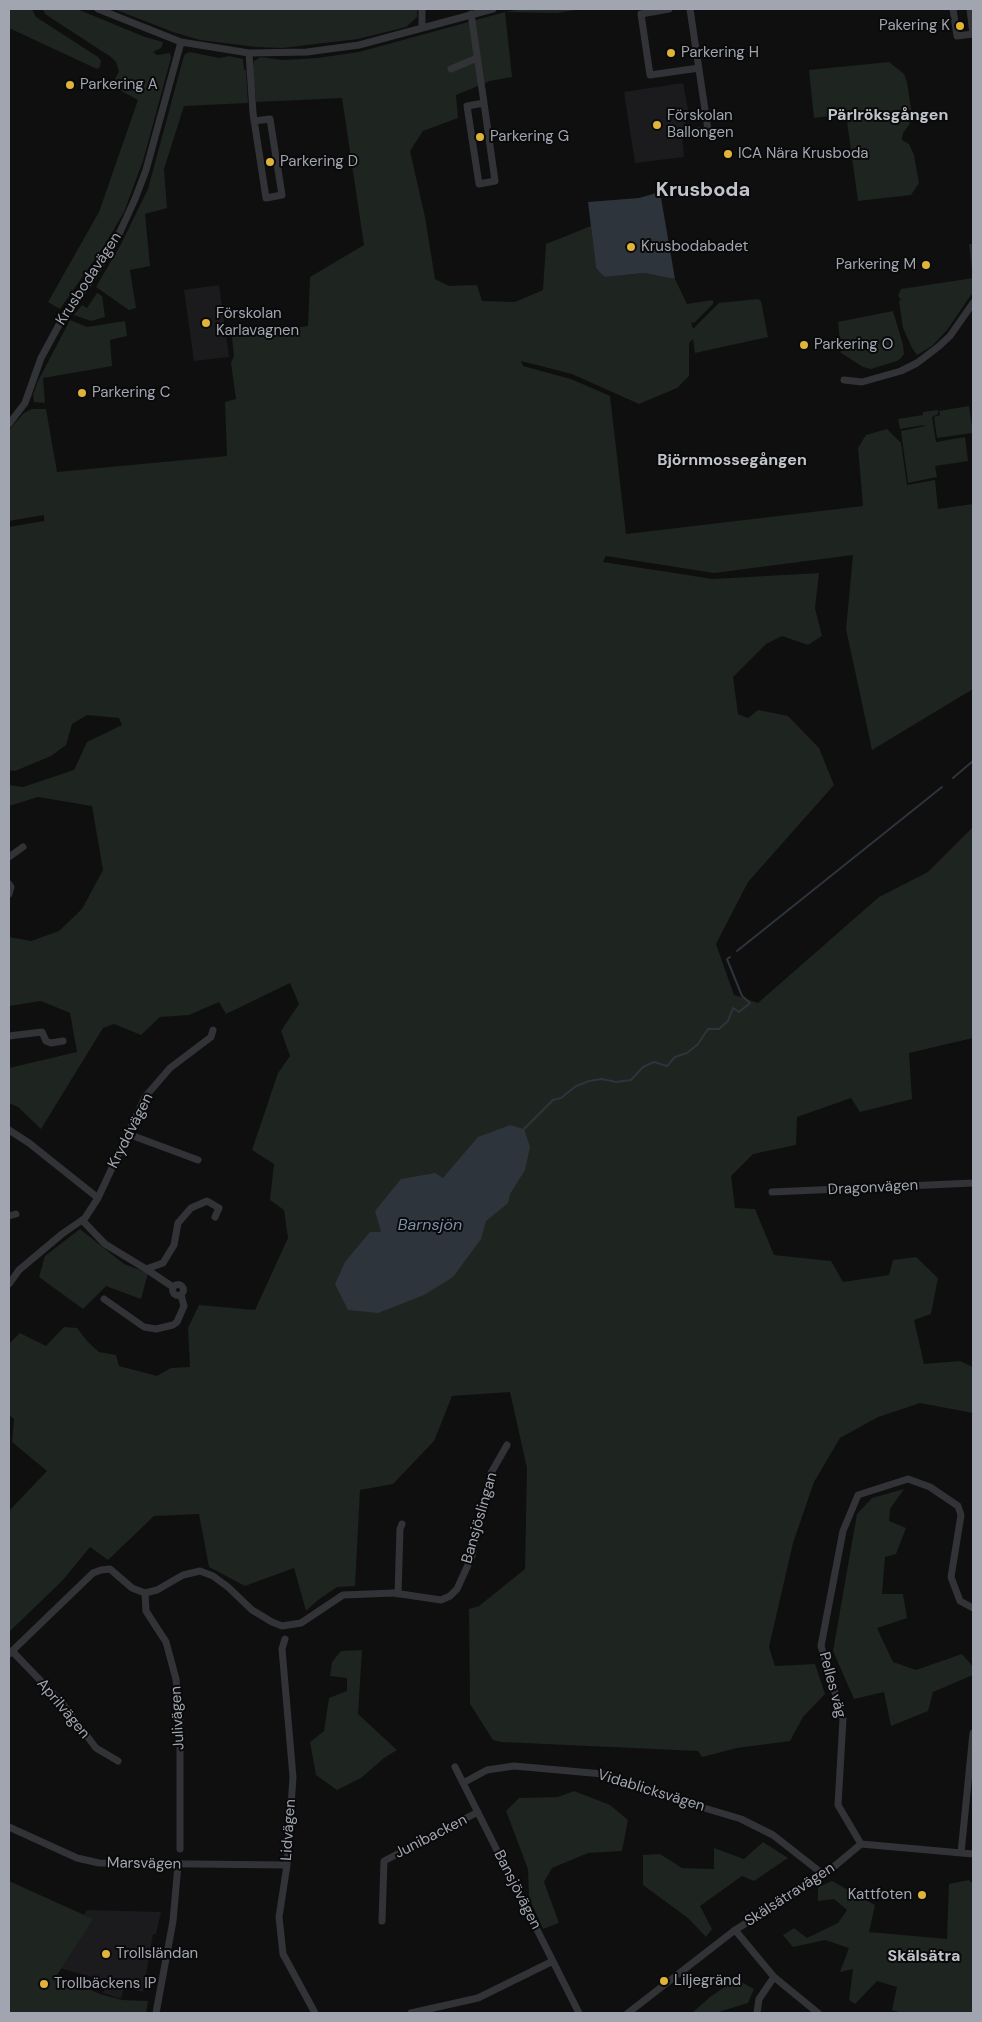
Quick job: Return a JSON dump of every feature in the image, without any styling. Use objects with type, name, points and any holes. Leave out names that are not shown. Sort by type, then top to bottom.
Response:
[{"type":"street","points":[[98,9],[180,42],[248,53],[306,52],[359,45],[493,9]]},
{"type":"street","points":[[422,9],[422,27]]},
{"type":"street","points":[[669,9],[641,14],[650,75],[699,68]]},
{"type":"street","points":[[689,132],[708,130],[690,9]]},
{"type":"street","points":[[953,9],[957,36],[973,34],[970,9]]},
{"type":"street","points":[[471,14],[477,58],[484,103],[495,181],[479,184],[467,106],[484,103]]},
{"type":"street","name":"Krusbodavägen","points":[[9,424],[25,403],[41,358],[60,323],[95,274],[119,234],[135,199],[146,170],[180,42]]},
{"type":"street","points":[[248,53],[254,121],[266,198],[282,195],[270,119],[254,121]]},
{"type":"street","points":[[451,69],[477,58]]},
{"type":"street","points":[[844,380],[862,382],[901,371],[917,363],[950,336],[973,303]]},
{"type":"street","points":[[9,857],[23,847]]},
{"type":"street","points":[[9,884],[11,888],[9,894]]},
{"type":"street","name":"Kryddvägen","points":[[11,1275],[85,1218],[98,1198],[145,1098],[170,1068],[211,1037],[214,1030]]},
{"type":"street","points":[[9,1036],[42,1032],[46,1041],[51,1043],[63,1041]]},
{"type":"street","points":[[9,1130],[29,1143],[98,1198]]},
{"type":"street","points":[[128,1134],[198,1160]]},
{"type":"street","name":"Dragonvägen","points":[[772,1192],[973,1183]]},
{"type":"street","points":[[146,1270],[162,1263],[174,1245],[178,1223],[191,1208],[207,1201],[219,1208],[215,1217]]},
{"type":"street","points":[[82,1220],[105,1244],[173,1287],[174,1294],[181,1295],[184,1306],[177,1322],[173,1325],[156,1329],[144,1327],[104,1299]]},
{"type":"street","points":[[9,1284],[11,1275]]},
{"type":"street","name":"Bansjöslingan","points":[[145,1593],[157,1590],[183,1575],[200,1571],[214,1576],[228,1586],[252,1610],[282,1626],[301,1623],[343,1596],[398,1594],[441,1600],[457,1590],[472,1556],[492,1473],[507,1445]]},
{"type":"street","name":"Pelles väg","points":[[861,1844],[838,1805],[843,1719],[821,1646],[843,1530],[858,1495],[908,1479],[930,1487],[958,1506],[961,1515],[951,1577],[960,1601],[973,1608]]},
{"type":"street","points":[[398,1594],[400,1529],[402,1524]]},
{"type":"street","points":[[10,1652],[93,1574],[101,1570],[110,1569],[132,1588],[145,1593]]},
{"type":"street","name":"Julivägen","points":[[145,1593],[146,1611],[166,1642],[176,1679],[180,1722],[180,1849]]},
{"type":"street","name":"Lidvägen","points":[[285,1639],[282,1649],[293,1777],[287,1865],[279,1917],[283,1954],[315,2013]]},
{"type":"street","name":"Aprilvägen","points":[[10,1652],[62,1703],[96,1748],[118,1761]]},
{"type":"street","points":[[961,1853],[973,1733]]},
{"type":"street","name":"Vidablicksvägen","points":[[463,1782],[487,1770],[514,1766],[603,1774],[651,1792],[741,1819],[772,1835],[824,1875]]},
{"type":"street","name":"Bansjövägen","points":[[455,1767],[580,2013]]},
{"type":"street","name":"Junibacken","points":[[382,1921],[384,1861],[478,1812]]},
{"type":"street","name":"Marsvägen","points":[[9,1827],[77,1858],[99,1863],[287,1865]]},
{"type":"street","points":[[861,1844],[973,1854]]},
{"type":"street","name":"Skälsätravägen","points":[[628,2013],[735,1930],[824,1875],[861,1844]]},
{"type":"street","points":[[156,2013],[173,1921],[178,1865]]},
{"type":"street","points":[[735,1930],[774,1977],[818,2013]]},
{"type":"street","points":[[411,2013],[478,1998],[553,1961]]},
{"type":"street","points":[[758,2013],[759,1999],[774,1977]]},
{"type":"shaded area","points":[[9,9],[32,9],[36,17],[98,57],[101,61],[100,67],[97,69],[9,28]]},
{"type":"shaded area","points":[[43,9],[77,9],[145,37],[163,42],[161,48],[153,52],[157,55],[170,53],[171,58],[143,161],[124,212],[104,246],[60,309],[48,302],[99,212],[138,100],[112,86],[119,71],[116,62],[111,57],[45,14]]},
{"type":"shaded area","points":[[114,9],[417,9],[417,17],[406,27],[358,39],[282,48],[256,47],[200,40],[173,32]]},
{"type":"shaded area","points":[[522,9],[581,9],[557,13],[505,12]]},
{"type":"shaded area","points":[[505,12],[512,77],[490,81],[456,95],[458,118],[423,131],[410,151],[425,217],[435,279],[449,286],[477,285],[482,301],[515,302],[543,290],[546,244],[591,226],[596,268],[605,277],[645,273],[664,276],[675,279],[687,304],[713,300],[713,304],[694,323],[691,322],[693,329],[719,303],[758,299],[761,301],[768,337],[695,353],[693,339],[689,343],[689,376],[677,388],[639,404],[572,374],[521,361],[523,366],[571,379],[610,396],[626,534],[863,506],[858,448],[866,435],[887,429],[901,443],[907,485],[935,480],[938,509],[973,504],[973,689],[872,750],[846,629],[853,555],[714,573],[606,556],[603,562],[713,579],[819,573],[815,608],[822,636],[808,645],[782,636],[766,644],[733,677],[738,714],[748,718],[758,710],[788,716],[819,748],[834,785],[748,882],[716,944],[734,995],[758,1003],[879,897],[928,872],[973,827],[973,1038],[909,1053],[912,1099],[860,1112],[851,1098],[797,1117],[796,1145],[753,1154],[731,1176],[735,1208],[755,1209],[774,1255],[831,1261],[843,1282],[889,1275],[893,1260],[916,1257],[938,1278],[931,1314],[914,1320],[924,1364],[960,1361],[973,1367],[973,1413],[920,1403],[878,1417],[840,1438],[814,1482],[793,1543],[769,1647],[775,1666],[815,1664],[825,1694],[803,1717],[790,1741],[737,1748],[702,1757],[698,1751],[502,1742],[493,1740],[470,1704],[469,1609],[479,1606],[525,1569],[527,1468],[510,1392],[452,1396],[434,1441],[393,1484],[360,1490],[355,1586],[337,1587],[306,1611],[294,1568],[245,1586],[209,1567],[199,1514],[154,1516],[108,1560],[90,1547],[62,1581],[9,1632],[9,1511],[47,1471],[12,1442],[14,1419],[9,1415],[9,1344],[20,1333],[46,1346],[64,1327],[77,1328],[99,1352],[116,1355],[119,1366],[157,1376],[171,1368],[190,1367],[188,1328],[199,1305],[255,1310],[288,1238],[284,1210],[270,1200],[274,1164],[252,1150],[278,1073],[290,1056],[281,1031],[299,1004],[290,983],[226,1014],[219,1002],[189,1015],[160,1017],[141,1035],[114,1024],[103,1028],[41,1129],[18,1107],[9,1103],[9,1068],[77,1052],[70,1013],[41,1001],[9,1006],[9,937],[31,941],[59,931],[82,909],[103,870],[92,806],[38,797],[9,806],[9,785],[23,787],[74,770],[87,742],[122,725],[119,718],[87,715],[72,724],[66,745],[51,756],[15,771],[9,770],[9,527],[44,521],[44,515],[9,521],[9,430],[24,413],[32,409],[46,409],[57,472],[227,456],[225,402],[236,399],[231,363],[234,356],[232,337],[308,326],[310,277],[364,245],[342,98],[256,102],[254,61],[261,57],[282,60],[317,58],[359,52]]},
{"type":"shaded area","points":[[190,52],[219,58],[229,56],[243,59],[244,70],[246,70],[248,103],[184,106],[164,169],[167,208],[145,214],[150,266],[130,270],[136,308],[129,310],[96,287],[120,246],[148,189],[183,59],[185,54]]},
{"type":"shaded area","points":[[889,62],[904,74],[907,82],[912,115],[909,125],[903,133],[902,140],[909,144],[914,155],[919,183],[911,195],[858,201],[846,114],[814,118],[809,70]]},
{"type":"shaded area","name":"Förskolan Ballongen","points":[[683,83],[689,115],[682,134],[684,157],[635,163],[624,92]]},
{"type":"shaded area","points":[[969,244],[973,244],[973,278]]},
{"type":"shaded area","points":[[973,278],[973,292],[947,330],[932,346],[917,355],[903,328],[899,301],[901,300],[898,296],[901,289]]},
{"type":"shaded area","name":"Förskolan Karlavagnen","points":[[219,285],[229,357],[194,361],[184,290]]},
{"type":"shaded area","points":[[97,293],[102,296],[105,317],[91,321],[74,315],[82,305],[87,308]]},
{"type":"shaded area","points":[[893,311],[903,345],[904,354],[901,358],[871,369],[863,367],[841,353],[838,322]]},
{"type":"shaded area","points":[[70,320],[87,327],[125,321],[127,336],[110,340],[112,366],[43,378],[45,403],[34,402],[33,395],[38,381]]},
{"type":"shaded area","points":[[969,406],[973,433],[937,438],[934,417],[940,415],[939,411]]},
{"type":"shaded area","points":[[938,410],[938,414],[932,417],[936,442],[965,437],[968,461],[935,466],[937,477],[908,483],[901,431],[925,426],[900,429],[898,419],[923,415],[923,412]]},
{"type":"shaded area","points":[[80,1229],[124,1264],[148,1273],[141,1299],[106,1286],[83,1309],[39,1277],[45,1256]]},
{"type":"shaded area","points":[[904,1489],[890,1509],[889,1521],[906,1528],[896,1554],[885,1557],[882,1594],[903,1594],[907,1618],[877,1628],[893,1662],[916,1670],[962,1654],[973,1667],[973,1675],[933,1692],[928,1711],[891,1726],[884,1692],[854,1699],[833,1651],[857,1514],[872,1498]]},
{"type":"shaded area","points":[[362,1650],[358,1714],[397,1750],[384,1758],[361,1778],[337,1790],[316,1775],[310,1742],[324,1731],[329,1698],[347,1691],[347,1678],[330,1676],[332,1662],[341,1651]]},
{"type":"shaded area","points":[[574,1791],[610,1805],[628,1820],[622,1851],[588,1853],[552,1868],[544,1882],[559,1923],[543,1929],[529,1898],[528,1869],[506,1811],[519,1798],[558,1797]]},
{"type":"shaded area","points":[[763,1842],[788,1858],[754,1881],[742,1876],[700,1906],[712,1929],[706,1937],[688,1918],[643,1885],[643,1855],[660,1854],[682,1868],[714,1869],[714,1848],[744,1859]]},
{"type":"shaded area","points":[[969,1880],[973,1884],[973,2013],[902,2013],[892,2010],[897,1987],[877,1981],[855,2004],[849,2000],[853,1969],[840,1972],[849,1948],[825,1940],[793,1947],[783,1935],[794,1928],[807,1938],[838,1923],[847,1910],[834,1899],[818,1901],[818,1887],[832,1881],[875,1905],[869,1932],[947,1939],[949,1884]]},
{"type":"shaded area","points":[[9,1881],[93,1919],[57,1975],[100,1994],[122,2000],[148,2001],[146,2013],[9,2013]]},
{"type":"shaded area","name":"Trollsländan","points":[[87,1910],[161,1912],[156,1934],[153,1934],[143,1992],[124,1987],[121,1999],[103,1993],[107,1981],[59,1968],[66,1940]]},
{"type":"shaded area","points":[[736,1979],[754,1989],[748,2003],[715,2013],[692,2013],[710,1997]]},
{"type":"water","name":"Krusbodabadet","points":[[660,192],[675,279],[645,273],[605,277],[602,275],[596,268],[588,202],[639,198]]},
{"type":"water","name":"Barnsjön","points":[[510,1125],[524,1129],[530,1147],[525,1170],[510,1194],[508,1203],[486,1221],[481,1239],[453,1277],[424,1295],[378,1313],[348,1310],[335,1284],[345,1262],[370,1232],[381,1232],[375,1211],[401,1179],[435,1173],[443,1178],[478,1137]]},
{"type":"waterway","points":[[953,778],[973,761]]},
{"type":"waterway","points":[[737,951],[942,787]]},
{"type":"waterway","points":[[524,1129],[553,1100],[561,1098],[576,1086],[602,1079],[616,1082],[631,1080],[643,1067],[654,1062],[667,1066],[675,1057],[687,1053],[698,1044],[708,1029],[719,1029],[728,1021],[733,1008],[739,1012],[750,1003],[742,996],[727,959],[730,957]]},
{"type":"place","name":"Pakering K","points":[[960,26]]},
{"type":"place","name":"Parkering H","points":[[671,53]]},
{"type":"place","name":"Parkering A","points":[[70,85]]},
{"type":"place","name":"Förskolan Ballongen","points":[[657,125]]},
{"type":"place","name":"Parkering G","points":[[480,137]]},
{"type":"place","name":"ICA Nära Krusboda","points":[[728,154]]},
{"type":"place","name":"Parkering D","points":[[270,162]]},
{"type":"place","name":"Krusbodabadet","points":[[631,247]]},
{"type":"place","name":"Parkering M","points":[[926,265]]},
{"type":"place","name":"Förskolan Karlavagnen","points":[[206,323]]},
{"type":"place","name":"Parkering O","points":[[804,345]]},
{"type":"place","name":"Parkering C","points":[[82,393]]},
{"type":"place","name":"Kattfoten","points":[[922,1895]]},
{"type":"place","name":"Trollsländan","points":[[106,1954]]},
{"type":"place","name":"Liljegränd","points":[[664,1981]]},
{"type":"place","name":"Trollbäckens IP","points":[[44,1984]]},
{"type":"district","name":"Pärlröksgången","points":[[888,116]]},
{"type":"district","name":"Krusboda","points":[[703,191]]},
{"type":"district","name":"Björnmossegången","points":[[732,461]]},
{"type":"district","name":"Skälsätra","points":[[924,1957]]}]
